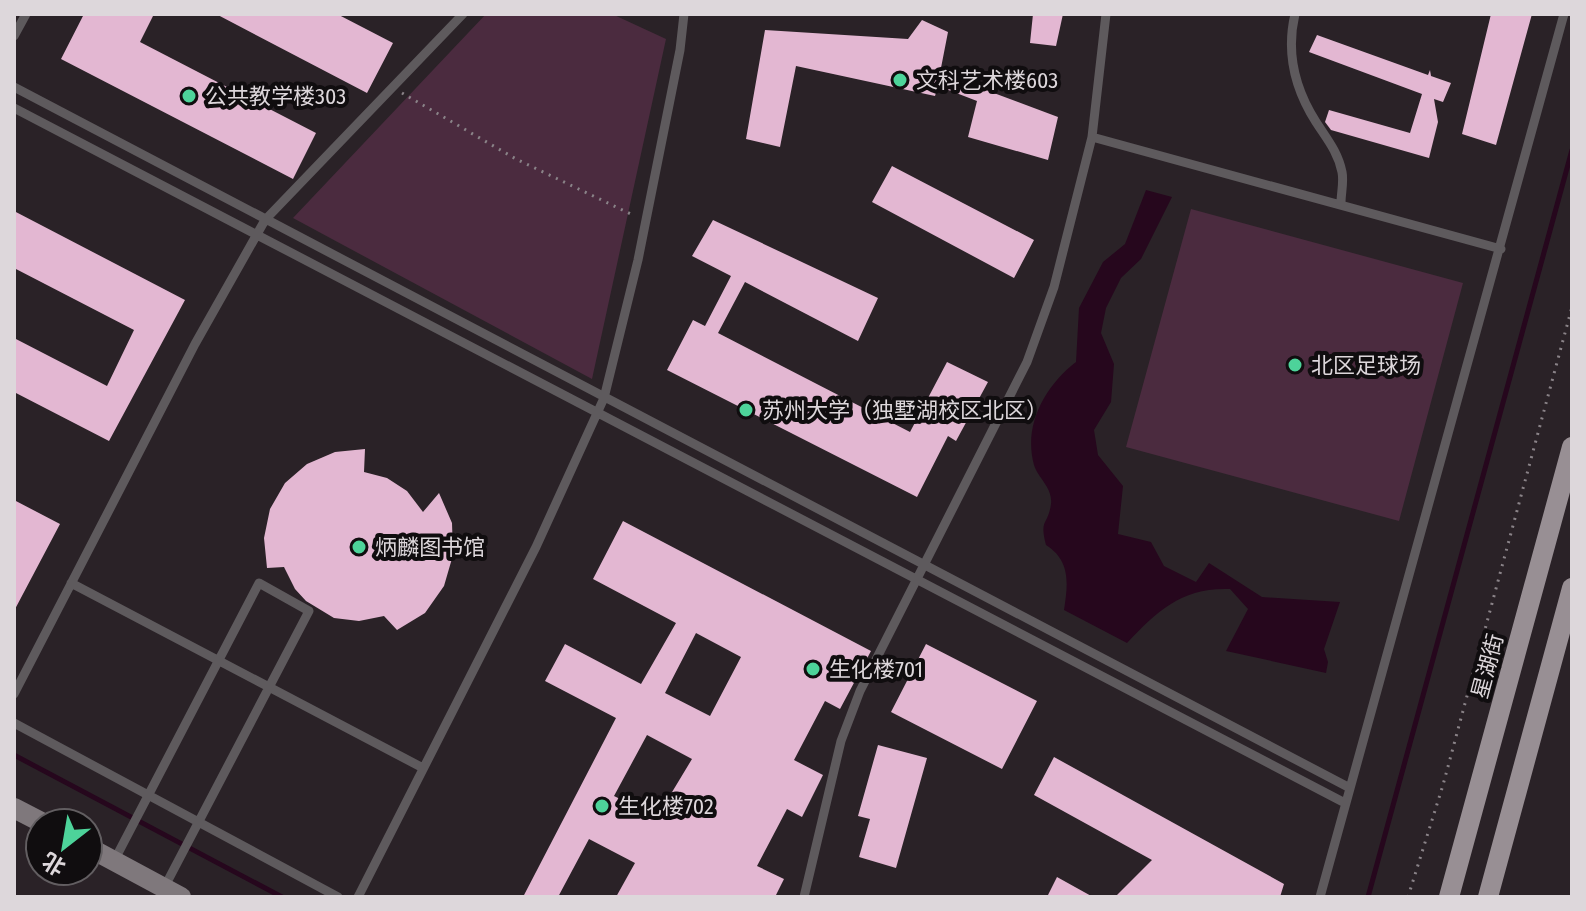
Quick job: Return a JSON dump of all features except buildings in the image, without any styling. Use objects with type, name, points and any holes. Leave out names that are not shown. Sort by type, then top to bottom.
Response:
[{"type":"main road","name":"星湖街","points":[[1449,897],[1572,447]]},
{"type":"main road","points":[[1488,897],[1572,588]]},
{"type":"main road","points":[[104,856],[173,892]]},
{"type":"lane","points":[[14,36],[26,14]]},
{"type":"lane","points":[[14,694],[195,344],[265,220],[463,14]]},
{"type":"lane","points":[[358,897],[536,547],[604,398],[646,221],[684,14]]},
{"type":"lane","points":[[804,897],[841,741],[860,691],[1027,362],[1054,287],[1092,137],[1106,14]]},
{"type":"lane","points":[[1295,14],[1292,62],[1300,92],[1335,149],[1343,174],[1341,203]]},
{"type":"lane","points":[[1320,897],[1564,14]]},
{"type":"lane","points":[[14,87],[1348,787]]},
{"type":"lane","points":[[14,108],[1345,803]]},
{"type":"lane","points":[[1092,137],[1501,249]]},
{"type":"lane","points":[[71,583],[423,768]]},
{"type":"lane","points":[[114,861],[259,583],[309,611],[267,686],[182,856],[173,892]]},
{"type":"lane","points":[[14,723],[338,897]]},
{"type":"path","points":[[392,86],[442,119],[516,159],[646,221]]},
{"type":"path","points":[[1408,897],[1443,785],[1572,307]]},
{"type":"shaded area","points":[[486,14],[612,14],[666,39],[592,379],[293,218]]},
{"type":"shaded area","points":[[1146,190],[1172,197],[1141,259],[1121,278],[1106,308],[1101,333],[1114,364],[1111,402],[1094,430],[1098,455],[1123,486],[1118,534],[1151,542],[1164,566],[1196,582],[1209,563],[1262,597],[1340,602],[1324,649],[1328,662],[1326,673],[1226,651],[1248,609],[1230,589],[1198,592],[1172,603],[1127,643],[1064,610],[1067,582],[1064,566],[1046,545],[1044,536],[1051,498],[1034,465],[1031,450],[1034,421],[1046,395],[1076,362],[1079,308],[1103,262],[1125,244]]},
{"type":"shaded area","name":"北区足球场","points":[[1191,209],[1463,283],[1399,521],[1126,447]]},
{"type":"waterway","points":[[1368,897],[1572,150]]},
{"type":"waterway","points":[[14,755],[282,897]]},
{"type":"place","name":"文科艺术楼603","points":[[900,80]]},
{"type":"place","name":"公共教学楼303","points":[[189,96]]},
{"type":"place","name":"北区足球场","points":[[1295,365]]},
{"type":"place","name":"苏州大学（独墅湖校区北区）","points":[[746,410]]},
{"type":"place","name":"炳麟图书馆","points":[[359,547]]},
{"type":"place","name":"生化楼701","points":[[813,669]]},
{"type":"place","name":"生化楼702","points":[[602,806]]}]
